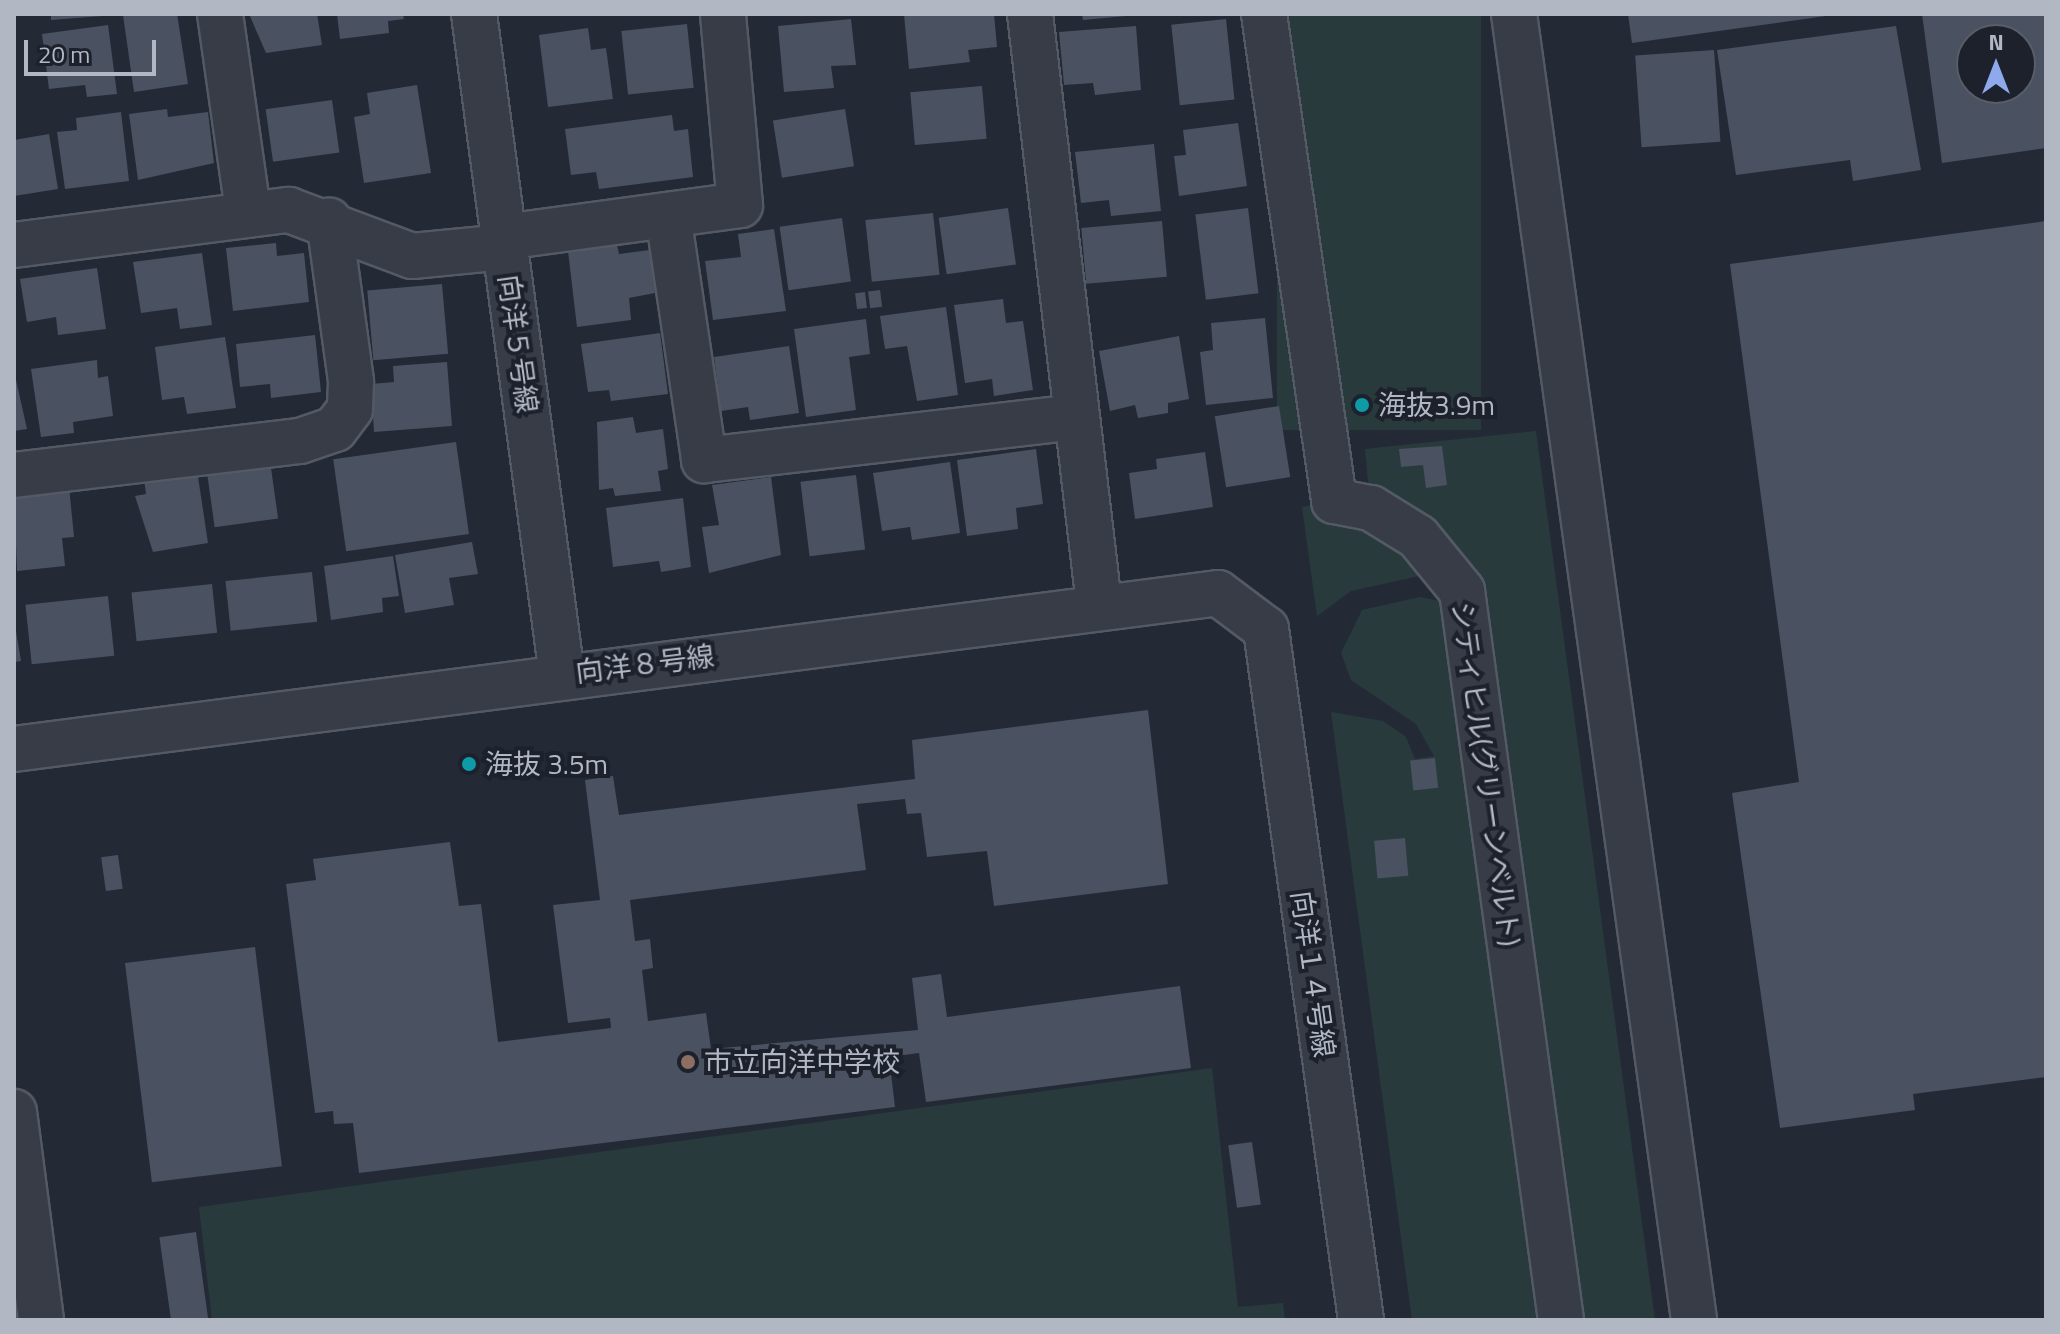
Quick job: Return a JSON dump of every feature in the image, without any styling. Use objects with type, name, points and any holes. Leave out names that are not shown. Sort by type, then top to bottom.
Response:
[{"type":"street","points":[[220,14],[248,211]]},
{"type":"street","name":"向洋５号線","points":[[474,14],[562,675]]},
{"type":"street","points":[[14,245],[248,211],[289,210],[329,221],[412,256],[740,205],[723,14]]},
{"type":"street","points":[[1030,14],[1073,417],[1099,604]]},
{"type":"street","name":"シティヒル(グリーンベルト)","points":[[1264,14],[1334,501],[1371,508],[1418,537],[1462,591],[1561,1320]]},
{"type":"street","points":[[1514,14],[1694,1320]]},
{"type":"street","points":[[668,215],[704,460],[1073,417]]},
{"type":"street","points":[[14,475],[300,441],[335,429],[350,409],[351,381],[329,221]]},
{"type":"street","name":"向洋８号線","points":[[14,749],[1099,604],[1218,593],[1266,629]]},
{"type":"street","name":"向洋１４号線","points":[[1266,629],[1361,1320]]},
{"type":"street","points":[[14,1112],[41,1320]]},
{"type":"shaded area","points":[[1277,14],[1481,14],[1481,430],[1277,430]]},
{"type":"shaded area","points":[[1536,431],[1655,1320],[1574,1320],[1478,604],[1369,492],[1365,449]]},
{"type":"shaded area","points":[[1317,504],[1376,526],[1424,575],[1351,591],[1317,616],[1302,507]]},
{"type":"shaded area","points":[[1420,597],[1444,602],[1548,1320],[1412,1320],[1331,712],[1383,721],[1406,737],[1415,759],[1434,756],[1416,724],[1351,680],[1341,653],[1362,610]]},
{"type":"shaded area","points":[[1212,1068],[1238,1307],[1283,1303],[1285,1320],[212,1320],[199,1207]]},
{"type":"building","points":[[51,14],[102,14],[102,16],[51,20]]},
{"type":"building","points":[[177,14],[188,84],[134,92],[123,15]]},
{"type":"building","points":[[249,14],[317,14],[322,45],[266,53]]},
{"type":"building","points":[[337,14],[403,14],[404,19],[388,21],[389,33],[340,39]]},
{"type":"building","points":[[904,14],[994,14],[997,47],[968,50],[970,62],[909,69]]},
{"type":"building","points":[[1082,14],[1125,14],[1126,16],[1083,20]]},
{"type":"building","points":[[1628,14],[1826,14],[1826,16],[1632,43]]},
{"type":"building","points":[[1922,14],[2046,14],[2046,148],[1942,163]]},
{"type":"building","points":[[851,19],[856,65],[831,66],[834,88],[784,92],[778,26]]},
{"type":"building","points":[[1226,19],[1234,100],[1180,105],[1171,25]]},
{"type":"building","points":[[687,24],[694,88],[628,95],[621,31]]},
{"type":"building","points":[[108,25],[117,94],[87,97],[85,85],[49,89],[42,34]]},
{"type":"building","points":[[1136,26],[1141,90],[1095,95],[1093,83],[1064,85],[1059,32]]},
{"type":"building","points":[[1896,26],[1921,170],[1853,181],[1850,160],[1736,175],[1717,50]]},
{"type":"building","points":[[588,28],[591,50],[606,48],[613,99],[548,107],[539,35]]},
{"type":"building","points":[[1714,50],[1720,142],[1642,147],[1635,56]]},
{"type":"building","points":[[417,85],[431,173],[364,183],[354,117],[370,114],[367,93]]},
{"type":"building","points":[[982,86],[987,139],[915,145],[910,92]]},
{"type":"building","points":[[332,100],[339,152],[273,162],[266,109]]},
{"type":"building","points":[[167,109],[168,117],[208,112],[214,163],[138,180],[129,114]]},
{"type":"building","points":[[845,109],[854,166],[782,178],[773,120]]},
{"type":"building","points":[[121,112],[129,181],[65,189],[57,132],[77,130],[76,118]]},
{"type":"building","points":[[672,115],[674,131],[688,129],[693,177],[599,189],[596,172],[571,175],[565,129]]},
{"type":"building","points":[[1238,123],[1247,186],[1179,196],[1174,156],[1186,155],[1183,130]]},
{"type":"building","points":[[49,134],[58,189],[14,196],[14,140]]},
{"type":"building","points":[[1154,144],[1161,211],[1111,216],[1109,200],[1081,203],[1075,152]]},
{"type":"building","points":[[1008,208],[1016,264],[947,274],[939,218]]},
{"type":"building","points":[[1248,208],[1258,293],[1206,300],[1195,214]]},
{"type":"building","points":[[933,213],[939,275],[872,282],[865,220]]},
{"type":"building","points":[[842,218],[851,281],[789,290],[780,227]]},
{"type":"building","points":[[1162,221],[1167,277],[1086,284],[1081,228]]},
{"type":"building","points":[[2046,221],[2046,1077],[1913,1094],[1915,1110],[1780,1128],[1732,793],[1799,782],[1730,264]]},
{"type":"building","points":[[774,229],[786,311],[713,320],[705,261],[741,257],[738,234]]},
{"type":"building","points":[[276,243],[277,256],[304,253],[309,302],[233,311],[226,248]]},
{"type":"building","points":[[617,245],[619,254],[650,250],[655,293],[629,298],[631,320],[577,327],[568,251]]},
{"type":"building","points":[[202,253],[212,325],[180,329],[177,308],[141,313],[133,262]]},
{"type":"building","points":[[97,268],[106,329],[58,335],[56,317],[27,322],[20,279]]},
{"type":"building","points":[[442,284],[448,354],[373,360],[367,291]]},
{"type":"building","points":[[880,290],[882,307],[870,308],[868,291]]},
{"type":"building","points":[[865,292],[867,308],[857,309],[855,293]]},
{"type":"building","points":[[1003,299],[1006,323],[1023,321],[1033,390],[994,396],[992,379],[965,383],[954,305]]},
{"type":"building","points":[[946,307],[958,395],[917,401],[907,346],[885,349],[880,316]]},
{"type":"building","points":[[1265,318],[1273,398],[1206,405],[1200,352],[1213,350],[1211,323]]},
{"type":"building","points":[[866,319],[870,354],[849,357],[856,410],[806,417],[794,329]]},
{"type":"building","points":[[660,333],[668,394],[611,401],[609,390],[588,392],[581,344]]},
{"type":"building","points":[[315,335],[321,392],[271,398],[270,384],[240,387],[236,344]]},
{"type":"building","points":[[1179,336],[1189,399],[1168,403],[1168,413],[1138,418],[1135,405],[1110,411],[1099,351]]},
{"type":"building","points":[[225,337],[236,408],[187,414],[184,397],[162,400],[155,347]]},
{"type":"building","points":[[789,346],[799,413],[750,420],[748,407],[721,411],[714,357]]},
{"type":"building","points":[[97,360],[98,378],[108,376],[113,416],[73,422],[74,433],[41,437],[31,369]]},
{"type":"building","points":[[447,362],[452,426],[374,432],[371,384],[394,382],[393,366]]},
{"type":"building","points":[[14,371],[27,429],[14,431]]},
{"type":"building","points":[[1279,406],[1290,477],[1226,487],[1215,416]]},
{"type":"building","points":[[633,417],[636,433],[663,429],[668,469],[658,471],[661,491],[615,496],[613,488],[599,490],[597,422]]},
{"type":"building","points":[[456,442],[469,534],[346,551],[333,459]]},
{"type":"building","points":[[1442,446],[1447,485],[1426,488],[1423,465],[1401,467],[1399,449]]},
{"type":"building","points":[[1036,449],[1043,504],[1016,508],[1018,529],[967,536],[957,460]]},
{"type":"building","points":[[1205,452],[1213,507],[1135,519],[1129,473],[1157,469],[1156,459]]},
{"type":"building","points":[[270,461],[278,518],[215,527],[207,470]]},
{"type":"building","points":[[950,462],[960,533],[912,540],[910,527],[882,531],[873,473]]},
{"type":"building","points":[[197,470],[208,543],[153,552],[135,496],[146,494],[144,479]]},
{"type":"building","points":[[856,475],[865,549],[810,556],[800,482]]},
{"type":"building","points":[[771,477],[781,555],[709,573],[702,527],[719,525],[712,485]]},
{"type":"building","points":[[69,486],[74,537],[62,538],[65,566],[17,571],[14,491]]},
{"type":"building","points":[[683,498],[691,567],[661,572],[659,561],[613,567],[606,508]]},
{"type":"building","points":[[472,542],[478,574],[449,578],[454,605],[405,613],[395,555]]},
{"type":"building","points":[[393,556],[399,596],[382,598],[383,612],[331,620],[324,566]]},
{"type":"building","points":[[312,572],[317,622],[231,631],[225,581]]},
{"type":"building","points":[[212,584],[217,633],[137,641],[131,592]]},
{"type":"building","points":[[108,596],[114,656],[32,664],[25,605]]},
{"type":"building","points":[[14,619],[21,661],[14,662]]},
{"type":"building","points":[[1148,710],[1168,884],[994,906],[987,851],[927,857],[921,813],[907,814],[905,799],[857,804],[866,870],[630,900],[635,941],[650,939],[653,968],[642,970],[648,1021],[706,1013],[711,1049],[918,1030],[912,978],[941,974],[947,1017],[1180,986],[1191,1068],[926,1102],[919,1053],[889,1057],[895,1107],[359,1173],[353,1123],[334,1124],[333,1111],[315,1113],[286,884],[316,880],[313,859],[450,842],[459,906],[481,904],[498,1042],[611,1028],[610,1018],[568,1023],[553,905],[600,900],[585,780],[613,776],[619,815],[915,779],[912,740]]},
{"type":"building","points":[[1435,758],[1438,788],[1413,790],[1410,761]]},
{"type":"building","points":[[1405,838],[1408,876],[1377,879],[1374,841]]},
{"type":"building","points":[[118,855],[123,889],[106,891],[101,857]]},
{"type":"building","points":[[255,947],[282,1166],[152,1182],[125,963]]},
{"type":"building","points":[[1252,1142],[1261,1204],[1237,1208],[1228,1145]]},
{"type":"building","points":[[196,1232],[208,1320],[171,1320],[159,1237]]},
{"type":"place","name":"海抜3.9m","points":[[1362,405]]},
{"type":"place","name":"海抜 3.5m","points":[[469,764]]},
{"type":"place","name":"市立向洋中学校","points":[[688,1062]]}]
